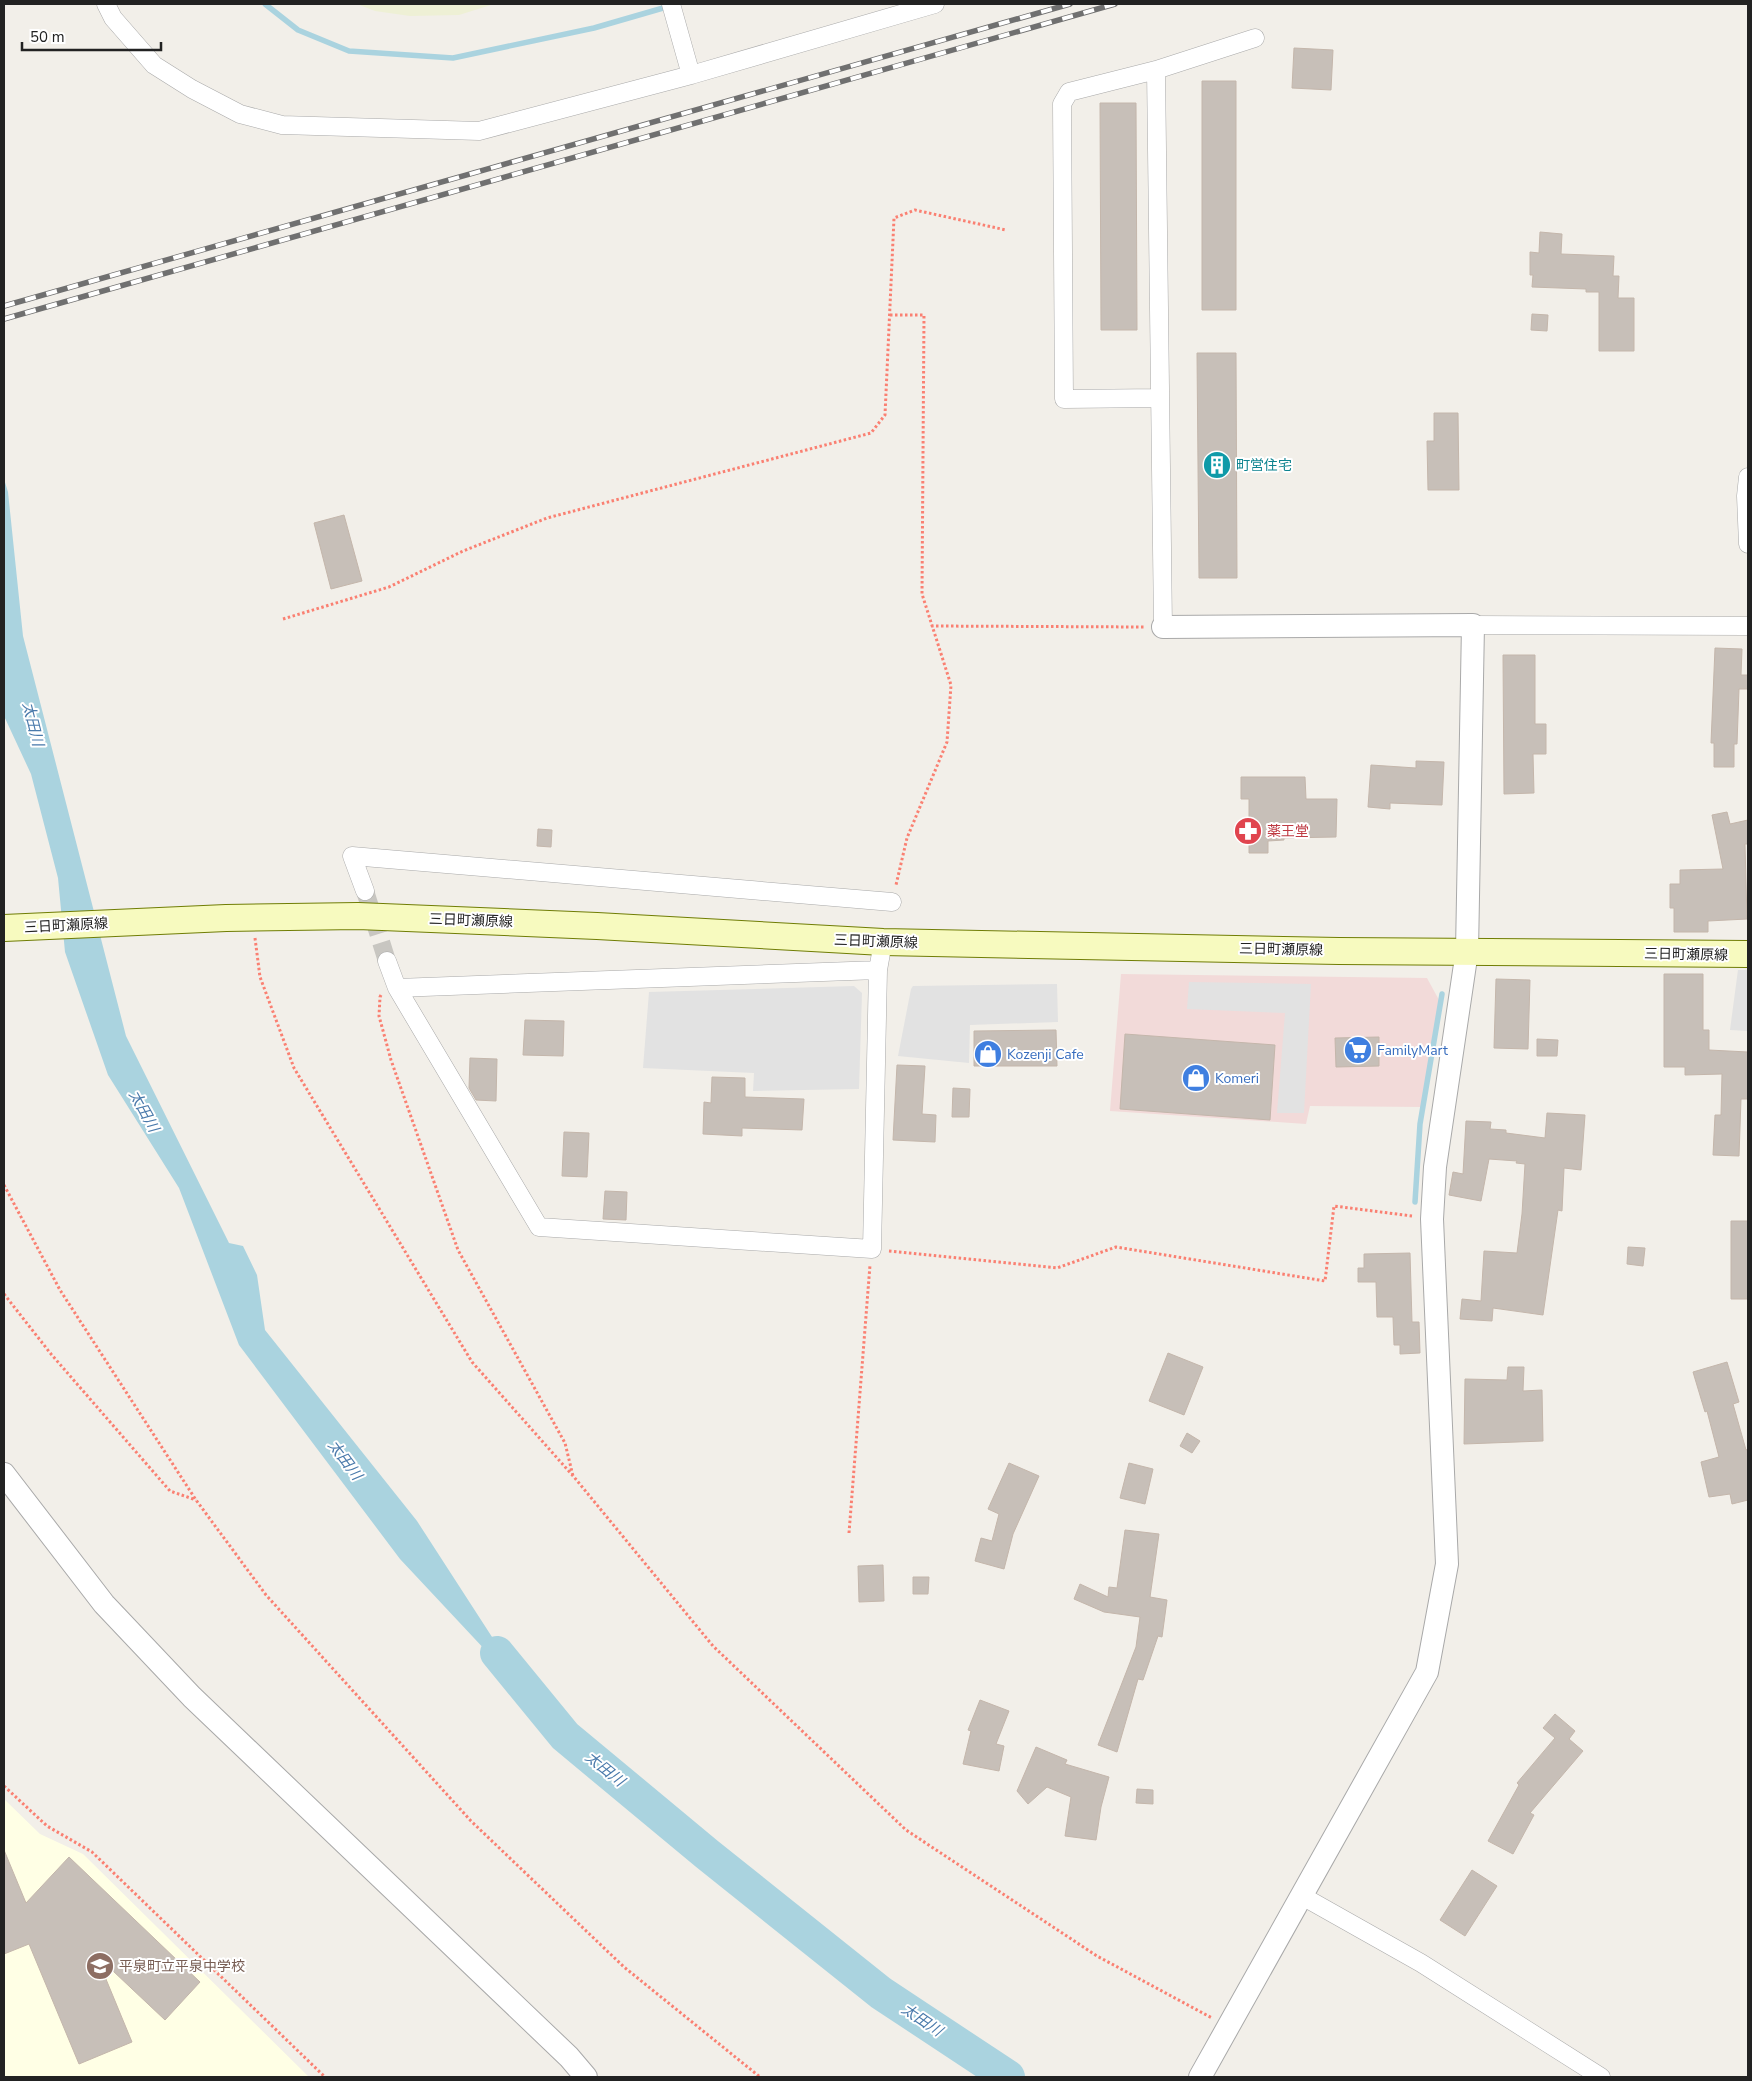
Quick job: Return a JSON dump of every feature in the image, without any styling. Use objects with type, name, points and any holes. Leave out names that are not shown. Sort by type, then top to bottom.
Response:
[{"type":"main road","name":"三日町瀬原線","points":[[4,928],[226,918],[358,916],[597,926],[883,942],[1329,950],[1748,954]]},
{"type":"street","points":[[106,4],[113,18],[154,65],[192,89],[240,114],[282,125],[479,131],[689,69],[935,4]]},
{"type":"street","points":[[671,4],[689,69]]},
{"type":"street","points":[[1160,398],[1064,399],[1062,104],[1069,92],[1156,70],[1255,38]]},
{"type":"street","points":[[1156,70],[1163,627],[1748,626]]},
{"type":"street","points":[[1748,477],[1746,496],[1748,544]]},
{"type":"street","points":[[1200,2077],[1427,1672],[1447,1564],[1432,1219],[1435,1167],[1467,951],[1473,625]]},
{"type":"street","points":[[365,892],[352,856],[892,902]]},
{"type":"street","points":[[387,961],[397,988],[539,1227],[872,1249],[878,970],[883,942]]},
{"type":"street","points":[[397,988],[878,970]]},
{"type":"street","points":[[4,1474],[104,1604],[192,1697],[569,2057],[586,2077]]},
{"type":"street","points":[[1302,1896],[1421,1964],[1602,2077]]},
{"type":"path","points":[[283,619],[389,587],[463,551],[547,518],[872,433],[885,415],[894,218],[915,210],[1006,230]]},
{"type":"path","points":[[890,315],[924,316],[922,594],[951,685],[947,742],[907,838],[892,902]]},
{"type":"path","points":[[931,626],[1163,627]]},
{"type":"path","points":[[255,936],[260,977],[294,1068],[472,1362],[574,1477],[713,1646],[906,1830],[1097,1956],[1228,2030]]},
{"type":"path","points":[[397,988],[385,992],[380,997],[379,1016],[391,1060],[458,1250],[565,1443],[574,1477]]},
{"type":"path","points":[[4,1185],[60,1290],[196,1500],[266,1595],[471,1821],[624,1967],[760,2077]]},
{"type":"path","points":[[849,1533],[872,1249],[1057,1268],[1116,1246],[1325,1281],[1334,1206],[1432,1219]]},
{"type":"path","points":[[4,1294],[51,1354],[170,1491],[196,1500]]},
{"type":"path","points":[[4,1786],[47,1826],[92,1852],[325,2077]]},
{"type":"shaded area","points":[[357,4],[494,4],[459,15],[410,16],[375,11]]},
{"type":"shaded area","points":[[1738,970],[1748,970],[1748,1031],[1730,1030]]},
{"type":"shaded area","points":[[1121,974],[1427,978],[1439,1000],[1422,1107],[1310,1106],[1306,1124],[1110,1111]]},
{"type":"shaded area","points":[[1189,982],[1311,984],[1304,1113],[1277,1113],[1285,1013],[1187,1009]]},
{"type":"shaded area","points":[[1057,984],[1058,1022],[970,1025],[969,1063],[898,1056],[913,986]]},
{"type":"shaded area","points":[[854,986],[862,993],[859,1089],[753,1091],[754,1073],[643,1068],[649,992]]},
{"type":"shaded area","name":"平泉町立平泉中学校","points":[[4,1799],[40,1834],[83,1854],[309,2077],[4,2077]]},
{"type":"water","points":[[4,479],[8,492],[23,636],[126,1036],[229,1243],[243,1246],[257,1275],[265,1330],[417,1521],[534,1702],[400,1559],[239,1345],[179,1188],[108,1075],[65,952],[58,878],[31,774],[4,716]]},
{"type":"building","points":[[1294,48],[1333,50],[1331,90],[1292,88]]},
{"type":"building","points":[[1202,81],[1236,81],[1236,310],[1202,310]]},
{"type":"building","points":[[1100,103],[1136,103],[1137,330],[1101,330]]},
{"type":"building","points":[[1540,232],[1562,234],[1561,254],[1614,256],[1613,276],[1619,276],[1618,298],[1634,298],[1634,351],[1599,351],[1599,292],[1586,292],[1586,289],[1532,287],[1533,275],[1530,275],[1530,252],[1539,253]]},
{"type":"building","points":[[1532,314],[1548,315],[1547,331],[1531,330]]},
{"type":"building","name":"町営住宅","points":[[1197,353],[1236,353],[1237,578],[1199,578]]},
{"type":"building","points":[[1434,413],[1458,413],[1459,490],[1428,490],[1427,441],[1434,441]]},
{"type":"building","points":[[344,515],[362,581],[331,589],[314,523]]},
{"type":"building","points":[[1715,648],[1742,649],[1741,675],[1748,675],[1748,689],[1739,689],[1737,744],[1734,744],[1734,767],[1714,767],[1714,743],[1711,743]]},
{"type":"building","points":[[1503,655],[1535,655],[1535,724],[1546,724],[1546,754],[1533,754],[1534,793],[1504,794]]},
{"type":"building","points":[[1416,761],[1444,762],[1442,805],[1390,803],[1390,809],[1368,807],[1371,765],[1416,768]]},
{"type":"building","points":[[1241,777],[1305,777],[1306,799],[1337,799],[1336,837],[1284,838],[1284,840],[1268,841],[1268,853],[1249,853],[1249,799],[1241,799]]},
{"type":"building","points":[[1727,812],[1730,824],[1748,820],[1748,844],[1745,844],[1747,919],[1708,921],[1708,932],[1674,932],[1674,908],[1670,908],[1670,884],[1680,884],[1680,870],[1723,869],[1712,815]]},
{"type":"building","points":[[538,829],[552,830],[551,847],[537,846]]},
{"type":"building","points":[[1664,974],[1703,974],[1703,1030],[1709,1030],[1709,1050],[1748,1052],[1748,1099],[1741,1099],[1739,1156],[1713,1155],[1715,1115],[1721,1115],[1722,1074],[1685,1075],[1685,1067],[1664,1067]]},
{"type":"building","points":[[1496,979],[1530,980],[1528,1049],[1494,1048]]},
{"type":"building","points":[[525,1020],[564,1021],[563,1056],[523,1055]]},
{"type":"building","points":[[1056,1030],[1057,1066],[974,1066],[974,1031]]},
{"type":"building","points":[[1125,1034],[1275,1045],[1270,1120],[1120,1109]]},
{"type":"building","points":[[1379,1037],[1379,1066],[1336,1067],[1335,1038]]},
{"type":"building","points":[[1537,1039],[1558,1040],[1557,1056],[1537,1056]]},
{"type":"building","points":[[470,1058],[497,1059],[496,1101],[476,1100],[469,1088]]},
{"type":"building","points":[[897,1065],[925,1066],[922,1114],[936,1115],[935,1142],[893,1140]]},
{"type":"building","points":[[712,1077],[745,1078],[745,1097],[804,1099],[802,1130],[742,1128],[742,1136],[703,1134],[704,1102],[711,1103]]},
{"type":"building","points":[[953,1088],[970,1089],[969,1117],[952,1117]]},
{"type":"building","points":[[1547,1113],[1585,1115],[1581,1170],[1564,1168],[1562,1211],[1558,1210],[1543,1315],[1493,1308],[1492,1321],[1460,1319],[1462,1299],[1481,1301],[1484,1251],[1517,1253],[1525,1164],[1516,1163],[1517,1161],[1489,1159],[1481,1201],[1449,1195],[1453,1172],[1463,1174],[1466,1121],[1491,1122],[1490,1129],[1506,1130],[1506,1133],[1545,1138]]},
{"type":"building","points":[[564,1132],[589,1133],[587,1177],[562,1176]]},
{"type":"building","points":[[605,1191],[627,1192],[626,1220],[603,1219]]},
{"type":"building","points":[[1731,1221],[1748,1221],[1748,1299],[1731,1299]]},
{"type":"building","points":[[1628,1247],[1645,1248],[1643,1266],[1627,1264]]},
{"type":"building","points":[[1410,1253],[1412,1322],[1419,1322],[1420,1353],[1400,1354],[1400,1345],[1394,1345],[1393,1317],[1377,1317],[1376,1282],[1358,1282],[1358,1268],[1364,1268],[1364,1254]]},
{"type":"building","points":[[1168,1353],[1203,1367],[1184,1415],[1149,1401]]},
{"type":"building","points":[[1727,1362],[1739,1402],[1733,1404],[1746,1450],[1748,1449],[1748,1500],[1732,1504],[1730,1494],[1709,1497],[1701,1462],[1719,1457],[1707,1411],[1705,1412],[1693,1372]]},
{"type":"building","points":[[1508,1367],[1524,1367],[1523,1391],[1542,1390],[1543,1441],[1464,1444],[1465,1379],[1507,1380]]},
{"type":"building","points":[[1187,1433],[1200,1441],[1192,1453],[1180,1446]]},
{"type":"building","points":[[1009,1463],[1039,1476],[1013,1534],[1004,1569],[975,1561],[981,1538],[992,1541],[999,1514],[988,1509]]},
{"type":"building","points":[[1129,1463],[1153,1469],[1145,1504],[1120,1498]]},
{"type":"building","points":[[1125,1530],[1159,1534],[1150,1597],[1167,1600],[1162,1637],[1158,1636],[1143,1680],[1138,1679],[1117,1752],[1098,1745],[1136,1647],[1140,1617],[1104,1612],[1074,1599],[1080,1584],[1108,1597],[1109,1587],[1117,1588]]},
{"type":"building","points":[[883,1565],[884,1601],[859,1602],[858,1566]]},
{"type":"building","points":[[913,1577],[929,1577],[928,1594],[913,1594]]},
{"type":"building","points":[[980,1700],[1009,1711],[996,1744],[1004,1746],[999,1771],[963,1764],[971,1731],[968,1730]]},
{"type":"building","points":[[1555,1714],[1575,1731],[1569,1739],[1583,1751],[1530,1813],[1534,1815],[1513,1854],[1488,1841],[1519,1785],[1517,1783],[1555,1738],[1543,1728]]},
{"type":"building","points":[[1036,1747],[1067,1760],[1065,1764],[1109,1777],[1101,1807],[1096,1840],[1065,1836],[1071,1797],[1047,1787],[1028,1804],[1017,1791]]},
{"type":"building","points":[[1137,1789],[1153,1790],[1153,1804],[1136,1803]]},
{"type":"building","points":[[4,1850],[26,1903],[69,1857],[200,1982],[165,2020],[96,1955],[132,2042],[79,2064],[29,1944],[4,1954]]},
{"type":"building","points":[[1472,1870],[1497,1886],[1465,1936],[1440,1920]]},
{"type":"waterway","points":[[265,4],[298,30],[349,51],[453,58],[594,28],[670,6]]},
{"type":"waterway","points":[[1415,1202],[1420,1124],[1442,994]]},
{"type":"waterway","name":"太田川","points":[[497,1653],[565,1736],[707,1854],[881,1993],[1008,2077]]},
{"type":"tunnel","points":[[365,891],[387,961]]},
{"type":"railway","points":[[4,306],[1070,4]]},
{"type":"railway","points":[[4,319],[1115,4]]},
{"type":"place","name":"町営住宅","points":[[1217,465]]},
{"type":"place","name":"薬王堂","points":[[1248,831]]},
{"type":"place","name":"FamilyMart","points":[[1358,1050]]},
{"type":"place","name":"Kozenji Cafe","points":[[988,1054]]},
{"type":"place","name":"Komeri","points":[[1196,1078]]},
{"type":"place","name":"平泉町立平泉中学校","points":[[100,1966]]}]
